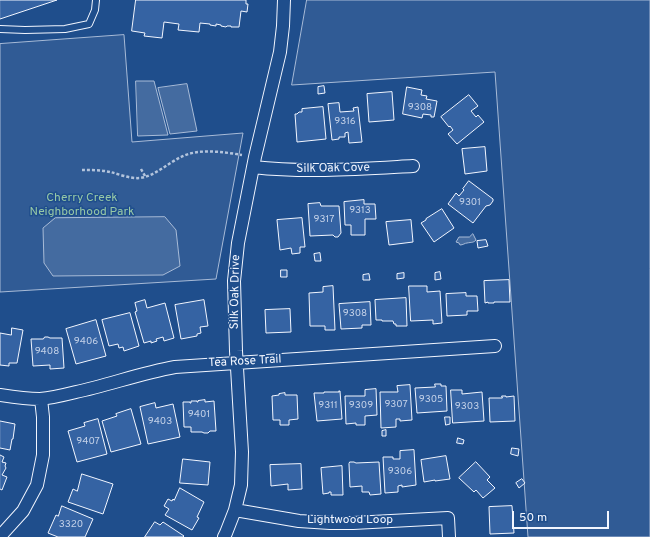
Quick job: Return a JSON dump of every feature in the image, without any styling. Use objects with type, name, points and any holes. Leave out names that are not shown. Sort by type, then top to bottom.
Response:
[{"type":"street","name":"Silk Oak Drive","points":[[224,537],[241,485],[242,452],[234,281],[238,243],[253,167],[280,52],[284,0]]},
{"type":"street","name":"Silk Oak Cove","points":[[253,167],[271,169],[327,170],[412,166]]},
{"type":"street","name":"Tea Rose Trail","points":[[0,394],[27,399],[62,396],[158,370],[175,367],[495,346]]},
{"type":"street","points":[[0,535],[23,511],[37,486],[43,455],[43,417],[41,399]]},
{"type":"street","name":"Lightwood Loop","points":[[234,510],[299,521],[330,523],[448,518],[449,537]]},
{"type":"lane","points":[[0,29],[65,29],[89,24],[95,10],[96,0]]},
{"type":"path","points":[[82,170],[104,170],[135,178],[141,178],[187,154],[196,152],[214,152],[242,155]]},
{"type":"path","points":[[141,169],[145,176]]},
{"type":"shaded area","points":[[307,0],[650,0],[650,537],[528,537],[495,72],[292,85]]},
{"type":"shaded area","name":"Cherry Creek Neighborhood Park","points":[[124,35],[132,142],[243,133],[216,279],[0,292],[0,44]]},
{"type":"shaded area","points":[[136,81],[154,81],[168,135],[138,136]]},
{"type":"shaded area","points":[[187,84],[197,131],[170,134],[158,88]]},
{"type":"shaded area","points":[[165,217],[176,230],[180,266],[163,275],[53,276],[44,263],[43,228],[55,218]]},
{"type":"shaded area","points":[[473,234],[476,240],[474,242],[460,245],[456,242],[459,237],[469,237]]},
{"type":"building","points":[[0,0],[57,0],[0,19]]},
{"type":"building","points":[[136,0],[246,0],[246,4],[248,4],[247,12],[241,11],[239,27],[226,27],[216,24],[216,26],[200,23],[199,32],[178,30],[179,24],[164,22],[162,38],[144,36],[145,33],[132,31]]},
{"type":"building","points":[[324,86],[325,93],[318,94],[318,87]]},
{"type":"building","points":[[407,87],[422,90],[421,95],[427,96],[426,99],[437,101],[434,117],[423,114],[422,118],[403,114]]},
{"type":"building","points":[[392,92],[394,120],[369,122],[367,94]]},
{"type":"building","points":[[469,95],[478,106],[471,111],[476,117],[478,115],[484,122],[457,144],[448,134],[453,130],[441,117]]},
{"type":"building","points":[[339,103],[340,112],[354,111],[353,108],[358,107],[362,142],[349,143],[348,132],[345,133],[345,137],[339,137],[339,139],[332,140],[328,104]]},
{"type":"building","points":[[323,107],[326,139],[297,142],[295,114],[302,112],[302,109]]},
{"type":"building","points":[[485,147],[487,171],[465,174],[462,149]]},
{"type":"building","points":[[469,181],[493,199],[490,205],[486,206],[473,223],[448,204],[456,193],[459,196]]},
{"type":"building","points":[[364,200],[364,204],[375,204],[376,219],[365,219],[365,235],[351,235],[351,225],[345,225],[344,202]]},
{"type":"building","points":[[320,203],[321,206],[339,206],[341,233],[338,237],[333,235],[310,236],[308,204]]},
{"type":"building","points":[[442,209],[454,228],[434,242],[421,223]]},
{"type":"building","points":[[302,218],[305,247],[300,247],[300,253],[292,254],[291,248],[280,250],[277,220]]},
{"type":"building","points":[[411,220],[413,242],[389,245],[386,222]]},
{"type":"building","points":[[486,240],[488,246],[478,248],[477,241]]},
{"type":"building","points":[[320,253],[321,261],[315,261],[314,254]]},
{"type":"building","points":[[281,270],[287,270],[287,277],[281,277]]},
{"type":"building","points":[[440,272],[441,279],[435,280],[435,273]]},
{"type":"building","points":[[404,273],[404,278],[397,279],[397,274]]},
{"type":"building","points":[[369,274],[370,280],[363,280],[363,275]]},
{"type":"building","points":[[509,280],[510,302],[485,303],[484,281]]},
{"type":"building","points":[[333,286],[335,330],[325,330],[325,326],[310,326],[309,293],[323,292],[323,287]]},
{"type":"building","points":[[409,286],[427,286],[427,292],[440,291],[442,323],[433,324],[433,320],[411,321]]},
{"type":"building","points":[[466,293],[466,296],[477,296],[478,311],[467,311],[467,315],[447,316],[446,294]]},
{"type":"building","points":[[406,298],[407,326],[396,326],[393,321],[376,320],[375,300]]},
{"type":"building","points":[[145,300],[147,308],[165,303],[174,338],[164,341],[163,337],[156,339],[157,341],[151,343],[151,341],[144,343],[135,312],[137,311],[135,303]]},
{"type":"building","points":[[204,300],[208,326],[200,327],[201,333],[197,334],[197,336],[181,339],[175,305]]},
{"type":"building","points":[[370,302],[371,325],[362,325],[362,328],[341,329],[339,304]]},
{"type":"building","points":[[290,309],[291,332],[266,333],[265,310]]},
{"type":"building","points":[[130,313],[139,346],[124,351],[123,347],[119,348],[118,344],[109,346],[102,320]]},
{"type":"building","points":[[96,320],[106,356],[76,364],[66,329]]},
{"type":"building","points":[[12,328],[23,330],[17,363],[9,363],[9,366],[0,365],[0,333],[11,335]]},
{"type":"building","points":[[45,337],[62,338],[64,368],[50,369],[50,365],[33,366],[31,339],[43,339]]},
{"type":"building","points":[[435,384],[446,386],[447,411],[417,413],[415,388],[435,387]]},
{"type":"building","points":[[410,385],[412,420],[400,421],[400,419],[396,419],[396,427],[381,428],[380,392],[398,392],[397,386]]},
{"type":"building","points":[[376,389],[377,415],[365,416],[365,425],[356,425],[356,423],[346,424],[345,396],[365,396],[365,390]]},
{"type":"building","points":[[451,390],[462,390],[462,394],[482,392],[484,421],[453,423]]},
{"type":"building","points":[[339,391],[342,419],[317,421],[314,393]]},
{"type":"building","points":[[285,393],[285,395],[297,395],[298,419],[289,420],[289,425],[280,425],[280,420],[273,420],[272,396]]},
{"type":"building","points":[[502,396],[514,396],[515,421],[490,422],[489,398],[502,398]]},
{"type":"building","points":[[205,400],[205,402],[214,401],[216,431],[210,431],[208,433],[191,432],[191,427],[184,427],[183,402],[191,403],[191,401],[198,402]]},
{"type":"building","points":[[155,403],[156,408],[173,404],[180,437],[148,444],[140,407]]},
{"type":"building","points":[[131,409],[141,444],[111,452],[102,421]]},
{"type":"building","points":[[445,417],[450,417],[450,424],[446,425]]},
{"type":"building","points":[[98,419],[107,454],[77,462],[68,431],[85,426],[84,423]]},
{"type":"building","points":[[0,421],[15,424],[10,450],[0,448]]},
{"type":"building","points":[[386,430],[386,436],[382,436],[382,431]]},
{"type":"building","points":[[458,438],[464,440],[463,444],[457,443]]},
{"type":"building","points":[[512,448],[519,449],[518,456],[511,454]]},
{"type":"building","points":[[414,450],[416,485],[402,487],[402,485],[398,486],[398,492],[385,493],[383,457],[400,459],[400,451]]},
{"type":"building","points":[[0,455],[4,457],[2,462],[6,463],[6,468],[2,475],[7,477],[2,490],[0,489]]},
{"type":"building","points":[[446,456],[450,479],[424,482],[421,460]]},
{"type":"building","points":[[183,459],[210,462],[208,485],[180,483]]},
{"type":"building","points":[[350,462],[379,462],[381,494],[370,495],[369,492],[362,492],[362,486],[350,487]]},
{"type":"building","points":[[476,462],[490,477],[487,480],[495,488],[483,498],[476,490],[474,492],[459,478]]},
{"type":"building","points":[[301,464],[302,489],[288,490],[288,484],[271,486],[270,465]]},
{"type":"building","points":[[342,466],[343,495],[331,495],[331,492],[323,494],[321,468]]},
{"type":"building","points":[[82,474],[113,484],[103,514],[68,502],[73,489],[77,491]]},
{"type":"building","points":[[522,479],[525,483],[519,488],[516,483]]},
{"type":"building","points":[[180,488],[204,502],[197,517],[199,518],[192,530],[165,515],[169,509],[164,506],[168,499],[172,501],[173,499],[174,500]]},
{"type":"building","points":[[62,506],[93,519],[85,537],[58,537],[48,533]]},
{"type":"building","points":[[512,506],[514,533],[490,534],[489,507]]},
{"type":"building","points":[[155,522],[160,525],[163,522],[184,536],[145,537]]}]
